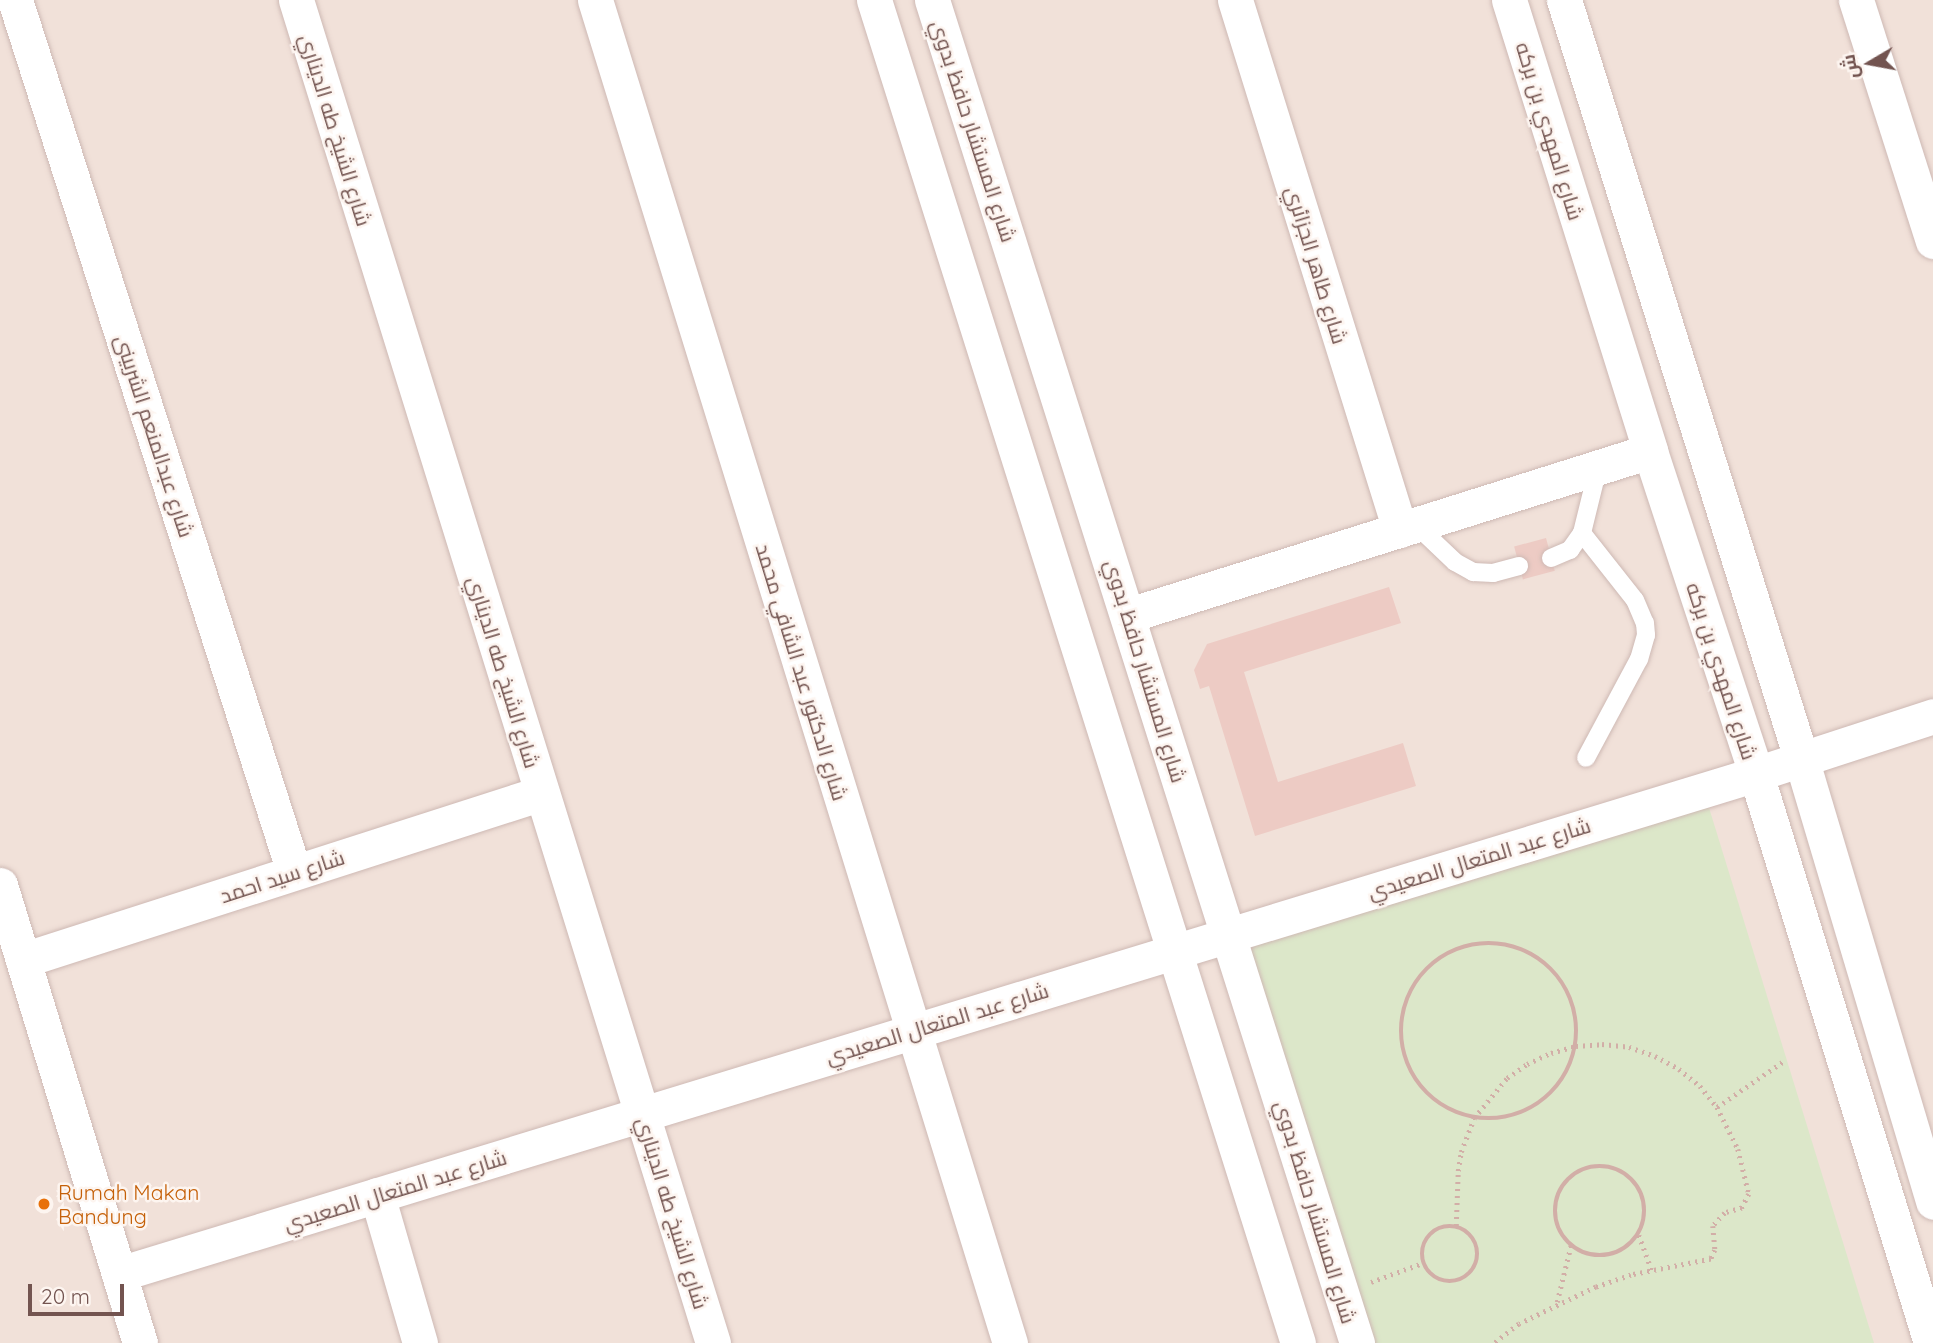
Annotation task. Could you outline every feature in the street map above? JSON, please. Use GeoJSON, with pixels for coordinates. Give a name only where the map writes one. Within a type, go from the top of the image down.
{"type":"FeatureCollection","features":[{"type":"Feature","properties":{"kind":"street","name":"شارع عبدالمنعم الشربينى"},"geometry":{"type":"LineString","coordinates":[[15,0],[294,872]]}},
{"type":"Feature","properties":{"kind":"street","name":"شارع الشيخ طه الديناري"},"geometry":{"type":"LineString","coordinates":[[296,0],[713,1343]]}},
{"type":"Feature","properties":{"kind":"street","name":"شارع الدكتور عبد الشافي محمد"},"geometry":{"type":"LineString","coordinates":[[595,0],[1010,1343]]}},
{"type":"Feature","properties":{"kind":"street"},"geometry":{"type":"LineString","coordinates":[[874,0],[1298,1343]]}},
{"type":"Feature","properties":{"kind":"street","name":"شارع المستشار حافظ بدوي"},"geometry":{"type":"LineString","coordinates":[[932,0],[1129,615],[1357,1343]]}},
{"type":"Feature","properties":{"kind":"street","name":"شارع طاهر الجزائري"},"geometry":{"type":"LineString","coordinates":[[1234,0],[1408,527]]}},
{"type":"Feature","properties":{"kind":"street","name":"شارع المهدي بن بركه"},"geometry":{"type":"LineString","coordinates":[[1509,0],[1650,451],[1756,774],[1931,1343]]}},
{"type":"Feature","properties":{"kind":"street"},"geometry":{"type":"LineString","coordinates":[[1564,0],[1801,758],[1933,1202]]}},
{"type":"Feature","properties":{"kind":"street"},"geometry":{"type":"LineString","coordinates":[[1856,0],[1933,241]]}},
{"type":"Feature","properties":{"kind":"street"},"geometry":{"type":"LineString","coordinates":[[1129,615],[1650,451]]}},
{"type":"Feature","properties":{"kind":"street","name":"شارع عبد المتعال الصعيدي"},"geometry":{"type":"LineString","coordinates":[[119,1274],[1756,774],[1933,716]]}},
{"type":"Feature","properties":{"kind":"street","name":"شارع سيد احمد"},"geometry":{"type":"LineString","coordinates":[[23,960],[542,793]]}},
{"type":"Feature","properties":{"kind":"street"},"geometry":{"type":"LineString","coordinates":[[0,885],[140,1343]]}},
{"type":"Feature","properties":{"kind":"street"},"geometry":{"type":"LineString","coordinates":[[377,1195],[421,1343]]}},
{"type":"Feature","properties":{"kind":"lane"},"geometry":{"type":"LineString","coordinates":[[1551,558],[1570,550],[1582,533],[1598,468]]}},
{"type":"Feature","properties":{"kind":"lane"},"geometry":{"type":"LineString","coordinates":[[1408,527],[1473,572],[1493,573],[1519,566]]}},
{"type":"Feature","properties":{"kind":"lane"},"geometry":{"type":"LineString","coordinates":[[1582,533],[1635,600],[1645,623],[1646,635],[1639,659],[1586,758]]}},
{"type":"Feature","properties":{"kind":"path"},"geometry":{"type":"LineString","coordinates":[[1504,944],[1540,959],[1566,989],[1577,1027],[1576,1046],[1560,1083],[1532,1108],[1494,1119],[1474,1118],[1438,1103],[1418,1082],[1405,1055],[1401,1036],[1408,997],[1431,965],[1465,946],[1504,944]]}},
{"type":"Feature","properties":{"kind":"path"},"geometry":{"type":"LineString","coordinates":[[1455,1226],[1458,1171],[1474,1118],[1489,1097],[1527,1063],[1576,1046],[1602,1044],[1629,1047],[1655,1056],[1679,1069],[1717,1107],[1738,1149],[1748,1199],[1742,1208],[1725,1213],[1713,1226],[1715,1250],[1711,1259],[1652,1271],[1597,1287],[1557,1303],[1519,1324],[1495,1343]]}},
{"type":"Feature","properties":{"kind":"path"},"geometry":{"type":"LineString","coordinates":[[1717,1107],[1784,1060]]}},
{"type":"Feature","properties":{"kind":"path"},"geometry":{"type":"LineString","coordinates":[[1613,1167],[1635,1182],[1645,1208],[1639,1234],[1630,1244],[1608,1255],[1582,1252],[1571,1245],[1556,1223],[1558,1196],[1574,1174],[1586,1168],[1613,1167]]}},
{"type":"Feature","properties":{"kind":"path"},"geometry":{"type":"LineString","coordinates":[[1446,1226],[1467,1231],[1479,1251],[1478,1263],[1462,1281],[1439,1281],[1429,1274],[1423,1263],[1421,1254],[1428,1235],[1446,1226]]}},
{"type":"Feature","properties":{"kind":"path"},"geometry":{"type":"LineString","coordinates":[[1639,1234],[1652,1271]]}},
{"type":"Feature","properties":{"kind":"path"},"geometry":{"type":"LineString","coordinates":[[1557,1303],[1571,1245]]}},
{"type":"Feature","properties":{"kind":"path"},"geometry":{"type":"LineString","coordinates":[[1341,1293],[1423,1263]]}},
{"type":"Feature","properties":{"kind":"shaded area"},"geometry":{"type":"Polygon","coordinates":[[[0,0],[1933,0],[1933,1343],[0,1343],[0,0]]]}},
{"type":"Feature","properties":{"kind":"green space"},"geometry":{"type":"Polygon","coordinates":[[[1706,798],[1874,1343],[1372,1343],[1249,945],[1706,798]]]}},
{"type":"Feature","properties":{"kind":"building"},"geometry":{"type":"Polygon","coordinates":[[[1546,538],[1555,571],[1523,579],[1514,547],[1546,538]]]}},
{"type":"Feature","properties":{"kind":"building"},"geometry":{"type":"Polygon","coordinates":[[[1389,587],[1401,623],[1244,672],[1278,782],[1403,743],[1416,786],[1255,836],[1209,686],[1200,689],[1194,670],[1207,644],[1389,587]]]}},
{"type":"Feature","properties":{"kind":"place","name":"Rumah Makan Bandung"},"geometry":{"type":"Point","coordinates":[44,1204]}}]}
